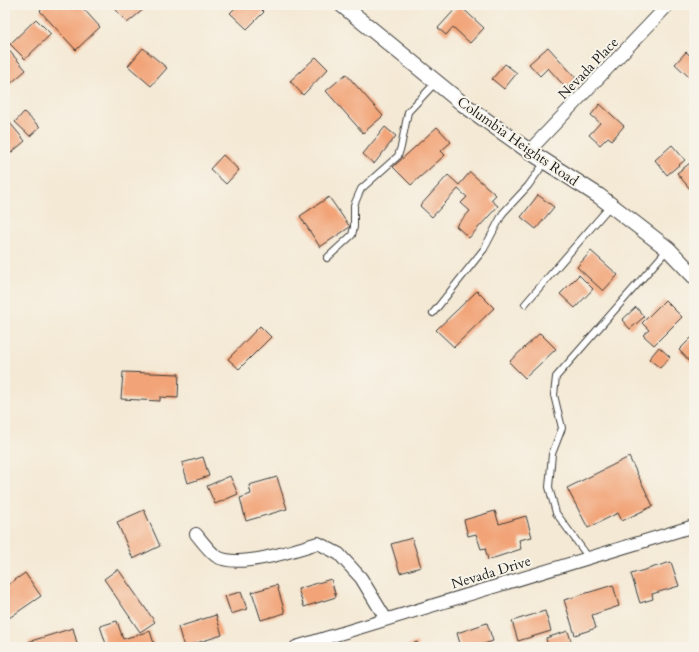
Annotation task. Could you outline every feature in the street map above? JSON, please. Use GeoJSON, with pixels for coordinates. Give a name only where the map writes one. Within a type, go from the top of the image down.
{"type":"FeatureCollection","features":[{"type":"Feature","properties":{"kind":"street","name":"Columbia Heights Road"},"geometry":{"type":"LineString","coordinates":[[342,5],[436,82],[529,152],[610,205],[668,249],[694,276]]}},
{"type":"Feature","properties":{"kind":"street","name":"Nevada Place"},"geometry":{"type":"LineString","coordinates":[[529,152],[668,5]]}},
{"type":"Feature","properties":{"kind":"street","name":"Nevada Drive"},"geometry":{"type":"LineString","coordinates":[[303,646],[386,619],[694,526]]}},
{"type":"Feature","properties":{"kind":"street"},"geometry":{"type":"LineString","coordinates":[[196,534],[217,557],[242,562],[284,553],[318,543],[339,554],[361,578],[386,619]]}},
{"type":"Feature","properties":{"kind":"lane"},"geometry":{"type":"LineString","coordinates":[[327,258],[352,235],[354,227],[354,205],[361,189],[398,156],[408,112],[436,82]]}},
{"type":"Feature","properties":{"kind":"lane"},"geometry":{"type":"LineString","coordinates":[[434,313],[484,248],[503,213],[528,186],[545,162]]}},
{"type":"Feature","properties":{"kind":"lane"},"geometry":{"type":"LineString","coordinates":[[525,304],[610,205]]}},
{"type":"Feature","properties":{"kind":"lane"},"geometry":{"type":"LineString","coordinates":[[589,558],[556,513],[549,487],[552,454],[562,428],[554,395],[556,377],[668,249]]}},
{"type":"Feature","properties":{"kind":"building"},"geometry":{"type":"Polygon","coordinates":[[[46,5],[80,5],[100,27],[76,50],[40,11],[46,5]]]}},
{"type":"Feature","properties":{"kind":"building"},"geometry":{"type":"Polygon","coordinates":[[[112,5],[140,5],[144,9],[127,23],[112,5]]]}},
{"type":"Feature","properties":{"kind":"building"},"geometry":{"type":"Polygon","coordinates":[[[238,5],[257,5],[264,12],[247,29],[230,13],[238,5]]]}},
{"type":"Feature","properties":{"kind":"building"},"geometry":{"type":"Polygon","coordinates":[[[459,5],[484,28],[470,43],[453,27],[446,35],[438,28],[459,5]]]}},
{"type":"Feature","properties":{"kind":"building"},"geometry":{"type":"Polygon","coordinates":[[[36,19],[51,34],[25,59],[10,44],[36,19]]]}},
{"type":"Feature","properties":{"kind":"building"},"geometry":{"type":"Polygon","coordinates":[[[5,46],[26,70],[8,86],[5,83],[5,46]]]}},
{"type":"Feature","properties":{"kind":"building"},"geometry":{"type":"Polygon","coordinates":[[[548,47],[576,78],[566,88],[548,68],[540,76],[529,64],[548,47]]]}},
{"type":"Feature","properties":{"kind":"building"},"geometry":{"type":"Polygon","coordinates":[[[143,48],[167,68],[151,86],[128,66],[143,48]]]}},
{"type":"Feature","properties":{"kind":"building"},"geometry":{"type":"Polygon","coordinates":[[[686,52],[694,59],[694,72],[689,77],[675,64],[686,52]]]}},
{"type":"Feature","properties":{"kind":"building"},"geometry":{"type":"Polygon","coordinates":[[[316,57],[328,69],[303,95],[290,81],[316,57]]]}},
{"type":"Feature","properties":{"kind":"building"},"geometry":{"type":"Polygon","coordinates":[[[505,64],[517,73],[504,89],[492,79],[505,64]]]}},
{"type":"Feature","properties":{"kind":"building"},"geometry":{"type":"Polygon","coordinates":[[[346,74],[383,116],[363,133],[326,91],[346,74]]]}},
{"type":"Feature","properties":{"kind":"building"},"geometry":{"type":"Polygon","coordinates":[[[600,104],[624,126],[612,140],[608,137],[600,145],[589,135],[600,123],[591,115],[600,104]]]}},
{"type":"Feature","properties":{"kind":"building"},"geometry":{"type":"Polygon","coordinates":[[[24,112],[40,127],[30,136],[15,122],[24,112]]]}},
{"type":"Feature","properties":{"kind":"building"},"geometry":{"type":"Polygon","coordinates":[[[5,117],[25,141],[5,158],[5,117]]]}},
{"type":"Feature","properties":{"kind":"building"},"geometry":{"type":"Polygon","coordinates":[[[385,127],[396,136],[374,164],[363,154],[385,127]]]}},
{"type":"Feature","properties":{"kind":"building"},"geometry":{"type":"Polygon","coordinates":[[[437,127],[451,142],[441,151],[445,155],[411,185],[393,167],[437,127]]]}},
{"type":"Feature","properties":{"kind":"building"},"geometry":{"type":"Polygon","coordinates":[[[672,145],[685,160],[667,175],[655,160],[672,145]]]}},
{"type":"Feature","properties":{"kind":"building"},"geometry":{"type":"Polygon","coordinates":[[[223,155],[239,170],[226,184],[210,169],[223,155]]]}},
{"type":"Feature","properties":{"kind":"building"},"geometry":{"type":"Polygon","coordinates":[[[694,160],[694,185],[690,189],[677,173],[694,160]]]}},
{"type":"Feature","properties":{"kind":"building"},"geometry":{"type":"Polygon","coordinates":[[[470,172],[496,195],[491,200],[498,206],[469,238],[456,226],[470,211],[461,203],[467,197],[458,189],[432,217],[420,206],[448,175],[459,185],[470,172]]]}},
{"type":"Feature","properties":{"kind":"building"},"geometry":{"type":"Polygon","coordinates":[[[538,195],[554,207],[536,229],[521,217],[538,195]]]}},
{"type":"Feature","properties":{"kind":"building"},"geometry":{"type":"Polygon","coordinates":[[[329,197],[350,227],[320,247],[300,216],[329,197]]]}},
{"type":"Feature","properties":{"kind":"building"},"geometry":{"type":"Polygon","coordinates":[[[591,251],[618,275],[603,291],[577,267],[591,251]]]}},
{"type":"Feature","properties":{"kind":"building"},"geometry":{"type":"Polygon","coordinates":[[[579,275],[593,289],[575,308],[560,294],[579,275]]]}},
{"type":"Feature","properties":{"kind":"building"},"geometry":{"type":"Polygon","coordinates":[[[477,291],[494,308],[454,347],[436,330],[477,291]]]}},
{"type":"Feature","properties":{"kind":"building"},"geometry":{"type":"Polygon","coordinates":[[[665,300],[682,317],[654,345],[643,335],[649,330],[642,323],[665,300]]]}},
{"type":"Feature","properties":{"kind":"building"},"geometry":{"type":"Polygon","coordinates":[[[636,307],[644,317],[630,329],[622,320],[636,307]]]}},
{"type":"Feature","properties":{"kind":"building"},"geometry":{"type":"Polygon","coordinates":[[[260,326],[271,337],[239,369],[228,359],[260,326]]]}},
{"type":"Feature","properties":{"kind":"building"},"geometry":{"type":"Polygon","coordinates":[[[540,333],[556,349],[525,378],[509,362],[540,333]]]}},
{"type":"Feature","properties":{"kind":"building"},"geometry":{"type":"Polygon","coordinates":[[[694,335],[694,366],[679,350],[694,335]]]}},
{"type":"Feature","properties":{"kind":"building"},"geometry":{"type":"Polygon","coordinates":[[[659,347],[670,357],[660,368],[649,359],[659,347]]]}},
{"type":"Feature","properties":{"kind":"building"},"geometry":{"type":"Polygon","coordinates":[[[123,372],[179,374],[178,398],[160,397],[160,401],[121,399],[123,372]]]}},
{"type":"Feature","properties":{"kind":"building"},"geometry":{"type":"Polygon","coordinates":[[[203,457],[209,476],[188,483],[182,463],[203,457]]]}},
{"type":"Feature","properties":{"kind":"building"},"geometry":{"type":"Polygon","coordinates":[[[629,457],[653,506],[622,521],[618,513],[588,528],[567,488],[629,457]]]}},
{"type":"Feature","properties":{"kind":"building"},"geometry":{"type":"Polygon","coordinates":[[[230,476],[238,494],[215,504],[207,486],[230,476]]]}},
{"type":"Feature","properties":{"kind":"building"},"geometry":{"type":"Polygon","coordinates":[[[277,477],[287,509],[246,521],[240,498],[251,494],[249,485],[277,477]]]}},
{"type":"Feature","properties":{"kind":"building"},"geometry":{"type":"Polygon","coordinates":[[[144,510],[160,546],[133,559],[117,522],[144,510]]]}},
{"type":"Feature","properties":{"kind":"building"},"geometry":{"type":"Polygon","coordinates":[[[495,511],[499,524],[526,516],[532,537],[519,540],[521,549],[488,560],[485,548],[481,549],[476,534],[468,536],[464,520],[495,511]]]}},
{"type":"Feature","properties":{"kind":"building"},"geometry":{"type":"Polygon","coordinates":[[[412,538],[421,567],[400,573],[391,544],[412,538]]]}},
{"type":"Feature","properties":{"kind":"building"},"geometry":{"type":"Polygon","coordinates":[[[671,562],[679,586],[652,594],[653,599],[640,603],[631,574],[671,562]]]}},
{"type":"Feature","properties":{"kind":"building"},"geometry":{"type":"Polygon","coordinates":[[[118,569],[155,622],[140,632],[104,579],[118,569]]]}},
{"type":"Feature","properties":{"kind":"building"},"geometry":{"type":"Polygon","coordinates":[[[25,573],[41,596],[9,618],[5,612],[5,587],[25,573]]]}},
{"type":"Feature","properties":{"kind":"building"},"geometry":{"type":"Polygon","coordinates":[[[331,579],[336,597],[304,607],[298,589],[331,579]]]}},
{"type":"Feature","properties":{"kind":"building"},"geometry":{"type":"Polygon","coordinates":[[[277,585],[285,613],[261,620],[252,592],[277,585]]]}},
{"type":"Feature","properties":{"kind":"building"},"geometry":{"type":"Polygon","coordinates":[[[613,585],[619,606],[592,615],[596,628],[575,635],[564,600],[613,585]]]}},
{"type":"Feature","properties":{"kind":"building"},"geometry":{"type":"Polygon","coordinates":[[[241,592],[247,609],[231,614],[225,596],[241,592]]]}},
{"type":"Feature","properties":{"kind":"building"},"geometry":{"type":"Polygon","coordinates":[[[545,611],[551,631],[518,641],[512,621],[545,611]]]}},
{"type":"Feature","properties":{"kind":"building"},"geometry":{"type":"Polygon","coordinates":[[[216,615],[222,635],[184,647],[178,627],[216,615]]]}},
{"type":"Feature","properties":{"kind":"building"},"geometry":{"type":"Polygon","coordinates":[[[117,621],[123,639],[150,631],[155,647],[107,647],[100,626],[117,621]]]}},
{"type":"Feature","properties":{"kind":"building"},"geometry":{"type":"Polygon","coordinates":[[[487,623],[493,641],[475,647],[461,647],[457,633],[487,623]]]}},
{"type":"Feature","properties":{"kind":"building"},"geometry":{"type":"Polygon","coordinates":[[[73,628],[78,647],[30,647],[28,642],[73,628]]]}},
{"type":"Feature","properties":{"kind":"building"},"geometry":{"type":"Polygon","coordinates":[[[568,631],[573,647],[548,647],[546,638],[568,631]]]}},
{"type":"Feature","properties":{"kind":"building"},"geometry":{"type":"Polygon","coordinates":[[[417,642],[419,647],[404,647],[417,642]]]}}]}
